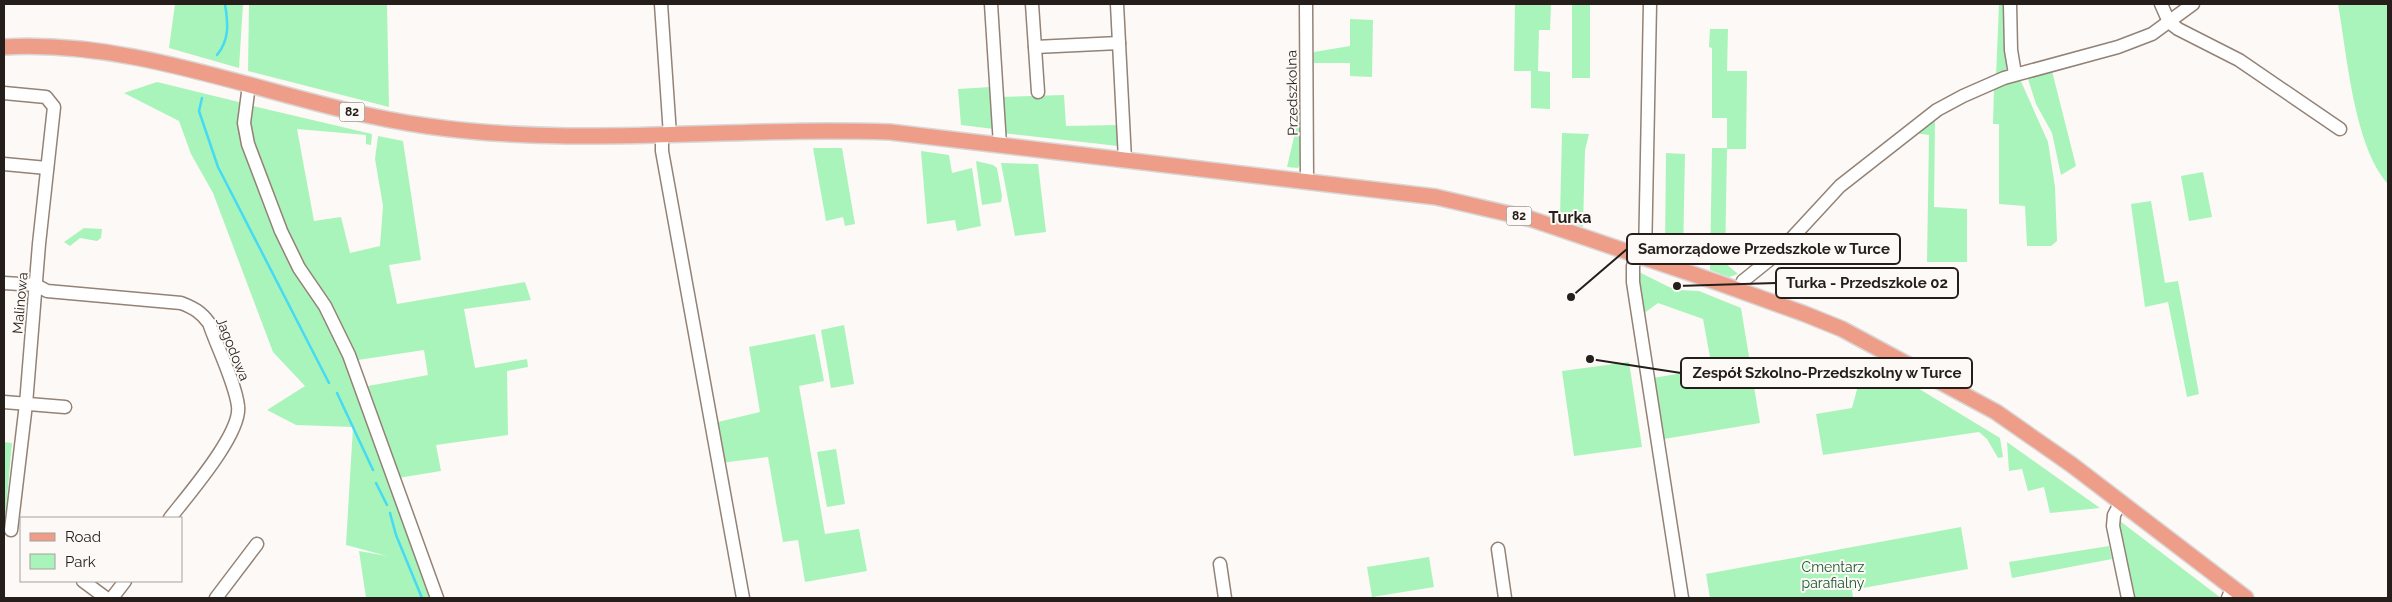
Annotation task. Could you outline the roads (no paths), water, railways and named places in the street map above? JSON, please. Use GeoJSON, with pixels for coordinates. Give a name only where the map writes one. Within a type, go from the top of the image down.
{"type":"FeatureCollection","features":[{"type":"Feature","properties":{"kind":"main road","name":"82"},"geometry":{"type":"LineString","coordinates":[[7,47],[78,48],[113,52],[346,110],[444,128],[531,136],[890,132],[1436,196],[1479,205],[1531,219],[1640,256],[1739,290],[1842,329],[1957,390],[2032,435],[2121,502],[2230,593],[2246,598]]}},
{"type":"Feature","properties":{"kind":"street"},"geometry":{"type":"LineString","coordinates":[[661,4],[666,135],[662,151],[743,598]]}},
{"type":"Feature","properties":{"kind":"street"},"geometry":{"type":"LineString","coordinates":[[991,4],[1000,145]]}},
{"type":"Feature","properties":{"kind":"street"},"geometry":{"type":"LineString","coordinates":[[1032,4],[1038,92]]}},
{"type":"Feature","properties":{"kind":"street"},"geometry":{"type":"LineString","coordinates":[[1117,4],[1125,160]]}},
{"type":"Feature","properties":{"kind":"street","name":"Przedszkolna"},"geometry":{"type":"LineString","coordinates":[[1306,4],[1307,181]]}},
{"type":"Feature","properties":{"kind":"street"},"geometry":{"type":"LineString","coordinates":[[1650,4],[1640,256],[1633,266],[1632,282],[1682,598]]}},
{"type":"Feature","properties":{"kind":"street"},"geometry":{"type":"LineString","coordinates":[[2010,4],[2011,50],[2015,74]]}},
{"type":"Feature","properties":{"kind":"street"},"geometry":{"type":"LineString","coordinates":[[2161,4],[2169,22],[2178,29],[2192,34],[2239,60],[2340,129]]}},
{"type":"Feature","properties":{"kind":"street"},"geometry":{"type":"LineString","coordinates":[[1739,290],[1743,282],[1779,252],[1830,195],[1864,166],[1937,110],[1970,92],[2015,74],[2121,46],[2158,30],[2193,4]]}},
{"type":"Feature","properties":{"kind":"street"},"geometry":{"type":"LineString","coordinates":[[1035,47],[1119,42]]}},
{"type":"Feature","properties":{"kind":"street"},"geometry":{"type":"LineString","coordinates":[[249,85],[244,123],[248,144],[281,231],[299,268],[325,306],[349,356],[437,598]]}},
{"type":"Feature","properties":{"kind":"street","name":"Malinowa"},"geometry":{"type":"LineString","coordinates":[[4,93],[46,96],[54,107],[12,531]]}},
{"type":"Feature","properties":{"kind":"street"},"geometry":{"type":"LineString","coordinates":[[4,164],[47,168]]}},
{"type":"Feature","properties":{"kind":"street","name":"Jagodowa"},"geometry":{"type":"LineString","coordinates":[[4,283],[36,286],[47,291],[181,303],[197,309],[208,323],[236,395],[238,416],[232,435],[171,517]]}},
{"type":"Feature","properties":{"kind":"street"},"geometry":{"type":"LineString","coordinates":[[4,402],[65,407]]}},
{"type":"Feature","properties":{"kind":"street"},"geometry":{"type":"LineString","coordinates":[[2121,502],[2114,515],[2113,526],[2128,598]]}},
{"type":"Feature","properties":{"kind":"street"},"geometry":{"type":"LineString","coordinates":[[216,598],[257,544]]}},
{"type":"Feature","properties":{"kind":"street"},"geometry":{"type":"LineString","coordinates":[[1498,549],[1505,598]]}},
{"type":"Feature","properties":{"kind":"street"},"geometry":{"type":"LineString","coordinates":[[1220,564],[1226,598]]}},
{"type":"Feature","properties":{"kind":"street"},"geometry":{"type":"LineString","coordinates":[[83,582],[106,598]]}},
{"type":"Feature","properties":{"kind":"street"},"geometry":{"type":"LineString","coordinates":[[112,598],[123,582]]}},
{"type":"Feature","properties":{"kind":"waterway"},"geometry":{"type":"LineString","coordinates":[[217,55],[224,43],[227,31],[225,4]]}},
{"type":"Feature","properties":{"kind":"waterway"},"geometry":{"type":"LineString","coordinates":[[202,98],[199,111],[218,167],[329,383]]}},
{"type":"Feature","properties":{"kind":"waterway"},"geometry":{"type":"LineString","coordinates":[[337,393],[373,470]]}},
{"type":"Feature","properties":{"kind":"waterway"},"geometry":{"type":"LineString","coordinates":[[376,483],[387,505]]}},
{"type":"Feature","properties":{"kind":"waterway"},"geometry":{"type":"LineString","coordinates":[[390,513],[396,535],[422,598]]}},
{"type":"Feature","properties":{"kind":"place","name":"Turka - Przedszkole 02"},"geometry":{"type":"Point","coordinates":[1677,286]}},
{"type":"Feature","properties":{"kind":"place","name":"Samorządowe Przedszkole w Turce"},"geometry":{"type":"Point","coordinates":[1571,297]}},
{"type":"Feature","properties":{"kind":"place","name":"Zespół Szkolno-Przedszkolny w Turce"},"geometry":{"type":"Point","coordinates":[1590,359]}},
{"type":"Feature","properties":{"kind":"district","name":"Turka"},"geometry":{"type":"Point","coordinates":[1570,217]}},
{"type":"Feature","properties":{"kind":"park label","name":"Cmentarz parafialny"},"geometry":{"type":"Point","coordinates":[1833,576]}}]}
